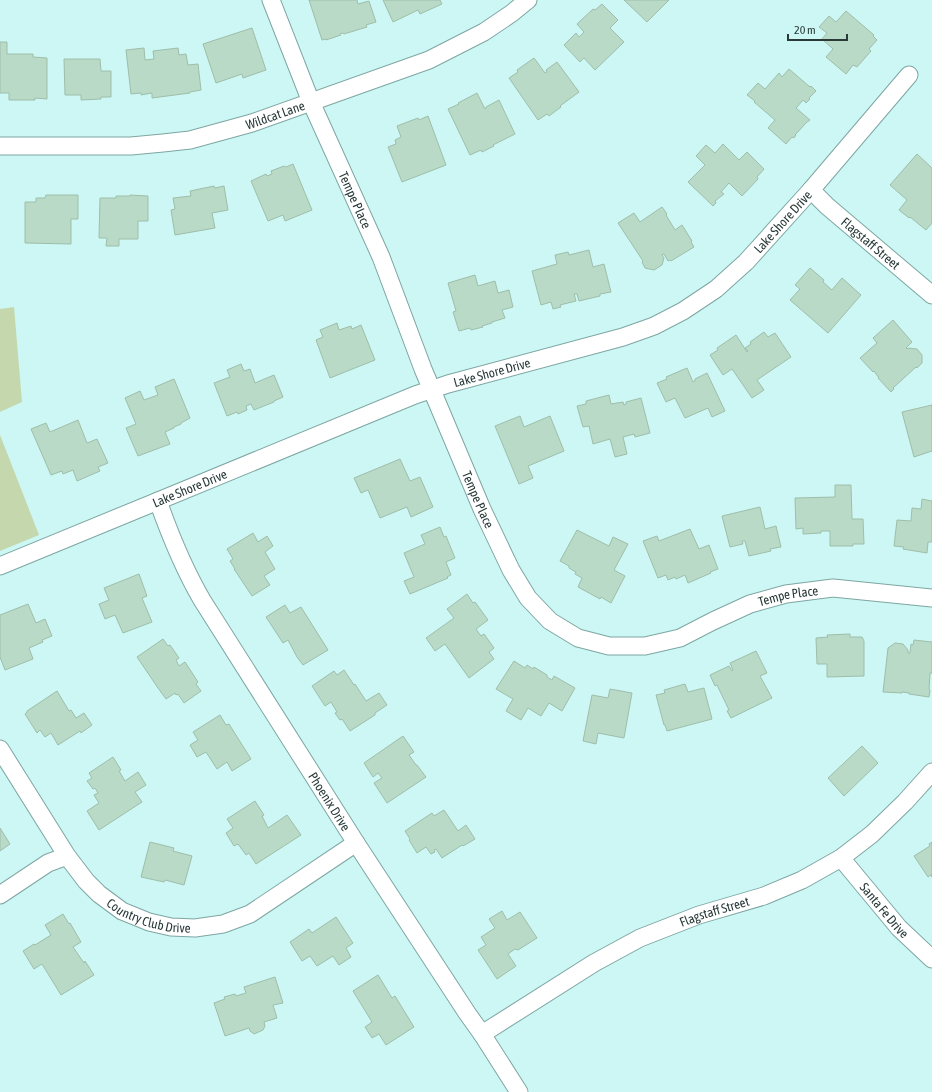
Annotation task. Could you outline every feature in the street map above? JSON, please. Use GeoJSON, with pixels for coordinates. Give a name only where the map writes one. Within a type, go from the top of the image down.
{"type":"FeatureCollection","features":[{"type":"Feature","properties":{"kind":"street","name":"Tempe Place"},"geometry":{"type":"LineString","coordinates":[[271,0],[310,102],[381,257],[423,370],[482,509],[510,570],[528,598],[550,621],[578,638],[609,646],[645,646],[680,638],[750,604],[786,594],[833,588],[932,598]]}},
{"type":"Feature","properties":{"kind":"street","name":"Wildcat Lane"},"geometry":{"type":"LineString","coordinates":[[0,146],[131,146],[190,140],[252,123],[429,60],[484,32],[528,0]]}},
{"type":"Feature","properties":{"kind":"street","name":"Lake Shore Drive"},"geometry":{"type":"LineString","coordinates":[[0,566],[158,502],[369,413],[431,389],[623,337],[654,326],[683,311],[716,289],[746,262],[811,190],[909,75]]}},
{"type":"Feature","properties":{"kind":"street","name":"Flagstaff Street"},"geometry":{"type":"LineString","coordinates":[[811,190],[826,206],[932,295]]}},
{"type":"Feature","properties":{"kind":"street","name":"Phoenix Drive"},"geometry":{"type":"LineString","coordinates":[[158,502],[192,583],[356,843],[519,1092]]}},
{"type":"Feature","properties":{"kind":"street","name":"Country Club Drive"},"geometry":{"type":"LineString","coordinates":[[0,749],[67,856],[86,881],[99,894],[122,911],[148,922],[172,927],[195,928],[223,924],[250,914],[356,843]]}},
{"type":"Feature","properties":{"kind":"street","name":"Flagstaff Street"},"geometry":{"type":"LineString","coordinates":[[482,1034],[594,963],[640,938],[699,915],[764,896],[802,880],[841,858],[872,834],[905,802],[932,772]]}},
{"type":"Feature","properties":{"kind":"street"},"geometry":{"type":"LineString","coordinates":[[0,895],[48,863],[67,856]]}},
{"type":"Feature","properties":{"kind":"street","name":"Santa Fe Drive"},"geometry":{"type":"LineString","coordinates":[[841,858],[899,928],[932,959]]}},
{"type":"Feature","properties":{"kind":"green space"},"geometry":{"type":"Polygon","coordinates":[[[14,307],[22,402],[0,412],[0,309],[14,307]]]}},
{"type":"Feature","properties":{"kind":"green space"},"geometry":{"type":"Polygon","coordinates":[[[0,435],[39,535],[0,551],[0,435]]]}},
{"type":"Feature","properties":{"kind":"building"},"geometry":{"type":"Polygon","coordinates":[[[309,0],[357,0],[358,4],[369,1],[376,22],[366,25],[367,27],[322,40],[309,0]]]}},
{"type":"Feature","properties":{"kind":"building"},"geometry":{"type":"Polygon","coordinates":[[[383,0],[440,0],[442,4],[420,14],[418,10],[393,22],[383,0]]]}},
{"type":"Feature","properties":{"kind":"building"},"geometry":{"type":"Polygon","coordinates":[[[624,0],[669,0],[647,22],[624,0]]]}},
{"type":"Feature","properties":{"kind":"building"},"geometry":{"type":"Polygon","coordinates":[[[602,4],[618,20],[610,28],[624,42],[595,70],[584,58],[580,62],[564,45],[576,33],[579,37],[584,32],[577,24],[593,9],[595,10],[602,4]]]}},
{"type":"Feature","properties":{"kind":"building"},"geometry":{"type":"Polygon","coordinates":[[[846,11],[874,35],[873,36],[877,40],[869,49],[871,51],[857,67],[853,65],[846,74],[826,57],[833,49],[822,39],[827,33],[819,27],[829,16],[836,22],[846,11]]]}},
{"type":"Feature","properties":{"kind":"building"},"geometry":{"type":"Polygon","coordinates":[[[252,28],[266,70],[243,78],[242,74],[216,83],[203,44],[252,28]]]}},
{"type":"Feature","properties":{"kind":"building"},"geometry":{"type":"Polygon","coordinates":[[[0,42],[7,42],[7,54],[33,54],[33,57],[47,58],[47,99],[35,98],[35,100],[9,100],[9,93],[0,93],[0,42]]]}},
{"type":"Feature","properties":{"kind":"building"},"geometry":{"type":"Polygon","coordinates":[[[144,48],[145,60],[154,59],[153,51],[178,48],[179,55],[186,54],[188,65],[198,64],[201,90],[152,98],[152,93],[141,95],[141,93],[131,94],[126,50],[144,48]]]}},
{"type":"Feature","properties":{"kind":"building"},"geometry":{"type":"Polygon","coordinates":[[[534,58],[545,73],[547,72],[546,70],[557,62],[579,92],[549,116],[547,114],[538,120],[509,78],[518,72],[517,70],[534,58]]]}},
{"type":"Feature","properties":{"kind":"building"},"geometry":{"type":"Polygon","coordinates":[[[64,59],[100,59],[101,71],[111,71],[111,97],[81,100],[81,95],[65,95],[64,59]]]}},
{"type":"Feature","properties":{"kind":"building"},"geometry":{"type":"Polygon","coordinates":[[[789,69],[816,91],[806,103],[803,100],[796,108],[810,120],[795,135],[794,138],[792,137],[786,144],[768,128],[775,120],[747,95],[758,83],[765,89],[779,73],[782,77],[789,69]]]}},
{"type":"Feature","properties":{"kind":"building"},"geometry":{"type":"Polygon","coordinates":[[[477,93],[485,109],[499,100],[515,134],[482,152],[481,150],[470,155],[448,109],[477,93]]]}},
{"type":"Feature","properties":{"kind":"building"},"geometry":{"type":"Polygon","coordinates":[[[428,116],[446,165],[402,182],[388,147],[396,144],[395,140],[401,137],[397,126],[428,116]]]}},
{"type":"Feature","properties":{"kind":"building"},"geometry":{"type":"Polygon","coordinates":[[[723,144],[739,160],[747,152],[764,169],[757,177],[758,179],[742,196],[729,183],[721,192],[724,194],[715,201],[716,203],[713,206],[688,182],[705,165],[696,156],[706,145],[715,153],[723,144]]]}},
{"type":"Feature","properties":{"kind":"building"},"geometry":{"type":"Polygon","coordinates":[[[917,154],[932,168],[932,223],[926,230],[899,210],[907,200],[890,185],[917,154]]]}},
{"type":"Feature","properties":{"kind":"building"},"geometry":{"type":"Polygon","coordinates":[[[293,164],[312,210],[285,221],[283,215],[268,221],[251,181],[266,174],[267,176],[272,174],[271,171],[293,164]]]}},
{"type":"Feature","properties":{"kind":"building"},"geometry":{"type":"Polygon","coordinates":[[[214,186],[215,188],[224,186],[228,210],[212,213],[215,228],[175,235],[171,210],[175,209],[173,198],[191,196],[190,191],[214,186]]]}},
{"type":"Feature","properties":{"kind":"building"},"geometry":{"type":"Polygon","coordinates":[[[46,195],[78,195],[78,219],[71,219],[71,244],[25,243],[25,202],[36,202],[36,198],[45,198],[46,195]]]}},
{"type":"Feature","properties":{"kind":"building"},"geometry":{"type":"Polygon","coordinates":[[[116,196],[148,196],[148,221],[138,221],[138,239],[119,239],[119,246],[106,246],[107,238],[99,238],[100,198],[116,198],[116,196]]]}},
{"type":"Feature","properties":{"kind":"building"},"geometry":{"type":"Polygon","coordinates":[[[662,207],[675,230],[682,225],[694,247],[671,261],[668,261],[664,254],[662,255],[664,258],[662,265],[654,270],[645,268],[642,262],[643,261],[618,223],[634,213],[640,222],[662,207]]]}},
{"type":"Feature","properties":{"kind":"building"},"geometry":{"type":"Polygon","coordinates":[[[589,250],[593,267],[604,264],[611,292],[579,301],[577,294],[574,294],[576,301],[560,305],[561,307],[553,309],[551,302],[541,305],[532,271],[557,264],[555,255],[568,252],[569,255],[589,250]]]}},
{"type":"Feature","properties":{"kind":"building"},"geometry":{"type":"Polygon","coordinates":[[[810,268],[824,280],[823,282],[832,290],[842,278],[861,295],[828,333],[790,300],[800,289],[795,285],[810,268]]]}},
{"type":"Feature","properties":{"kind":"building"},"geometry":{"type":"Polygon","coordinates":[[[475,275],[478,286],[495,281],[498,293],[509,290],[513,307],[502,310],[505,318],[482,326],[483,327],[459,331],[453,312],[456,311],[448,283],[475,275]]]}},
{"type":"Feature","properties":{"kind":"building"},"geometry":{"type":"Polygon","coordinates":[[[893,320],[912,342],[906,348],[917,349],[922,355],[922,363],[893,388],[894,389],[891,392],[878,378],[874,371],[873,372],[860,358],[877,343],[873,338],[893,320]]]}},
{"type":"Feature","properties":{"kind":"building"},"geometry":{"type":"Polygon","coordinates":[[[337,323],[339,330],[351,326],[352,329],[361,325],[375,360],[330,378],[316,340],[323,337],[320,330],[337,323]]]}},
{"type":"Feature","properties":{"kind":"building"},"geometry":{"type":"Polygon","coordinates":[[[764,332],[768,337],[775,333],[791,357],[757,380],[764,390],[752,398],[732,369],[723,375],[710,355],[718,350],[717,348],[736,335],[747,352],[748,351],[745,348],[751,344],[750,342],[764,332]]]}},
{"type":"Feature","properties":{"kind":"building"},"geometry":{"type":"Polygon","coordinates":[[[241,364],[244,371],[250,369],[255,383],[274,375],[283,397],[254,410],[251,404],[246,406],[247,410],[238,414],[237,412],[227,416],[214,383],[230,377],[227,370],[241,364]]]}},
{"type":"Feature","properties":{"kind":"building"},"geometry":{"type":"Polygon","coordinates":[[[687,368],[693,382],[695,379],[707,373],[725,411],[712,417],[708,408],[685,418],[675,398],[666,402],[657,383],[667,379],[666,377],[687,368]]]}},
{"type":"Feature","properties":{"kind":"building"},"geometry":{"type":"Polygon","coordinates":[[[174,379],[190,418],[165,432],[170,444],[138,456],[126,428],[136,424],[125,398],[140,391],[144,400],[158,395],[155,387],[174,379]]]}},
{"type":"Feature","properties":{"kind":"building"},"geometry":{"type":"Polygon","coordinates":[[[609,395],[611,404],[623,402],[624,405],[626,402],[641,398],[650,433],[635,437],[634,434],[623,437],[627,454],[615,457],[610,439],[593,444],[589,426],[583,427],[577,406],[586,404],[586,401],[609,395]]]}},
{"type":"Feature","properties":{"kind":"building"},"geometry":{"type":"Polygon","coordinates":[[[932,405],[932,451],[914,457],[902,412],[932,405]]]}},
{"type":"Feature","properties":{"kind":"building"},"geometry":{"type":"Polygon","coordinates":[[[520,416],[524,427],[550,416],[564,451],[528,466],[533,478],[519,484],[495,426],[520,416]]]}},
{"type":"Feature","properties":{"kind":"building"},"geometry":{"type":"Polygon","coordinates":[[[78,420],[87,443],[97,439],[108,463],[98,467],[100,471],[77,481],[73,470],[63,474],[62,471],[51,475],[31,429],[46,423],[50,432],[78,420]]]}},
{"type":"Feature","properties":{"kind":"building"},"geometry":{"type":"Polygon","coordinates":[[[400,459],[410,481],[420,477],[433,507],[411,517],[407,507],[380,518],[368,490],[361,493],[354,478],[400,459]]]}},
{"type":"Feature","properties":{"kind":"building"},"geometry":{"type":"Polygon","coordinates":[[[835,485],[851,485],[852,519],[863,519],[864,544],[853,544],[853,546],[830,546],[830,531],[803,534],[803,528],[796,529],[795,498],[835,497],[835,485]]]}},
{"type":"Feature","properties":{"kind":"building"},"geometry":{"type":"Polygon","coordinates":[[[922,499],[932,501],[932,542],[928,542],[927,553],[894,546],[897,520],[911,521],[912,508],[921,509],[922,499]]]}},
{"type":"Feature","properties":{"kind":"building"},"geometry":{"type":"Polygon","coordinates":[[[760,507],[765,529],[776,526],[781,547],[749,556],[745,541],[742,541],[743,544],[730,547],[722,516],[760,507]]]}},
{"type":"Feature","properties":{"kind":"building"},"geometry":{"type":"Polygon","coordinates":[[[440,527],[444,537],[446,536],[455,558],[446,562],[451,575],[447,577],[448,578],[410,594],[404,581],[414,577],[404,553],[425,544],[421,535],[440,527]]]}},
{"type":"Feature","properties":{"kind":"building"},"geometry":{"type":"Polygon","coordinates":[[[690,529],[699,549],[709,545],[718,569],[688,583],[685,575],[676,579],[675,577],[668,580],[666,575],[658,578],[643,541],[657,536],[659,541],[690,529]]]}},
{"type":"Feature","properties":{"kind":"building"},"geometry":{"type":"Polygon","coordinates":[[[577,530],[609,546],[613,537],[628,544],[614,570],[625,576],[611,603],[578,587],[582,578],[575,574],[576,572],[569,568],[569,566],[560,561],[577,530]]]}},
{"type":"Feature","properties":{"kind":"building"},"geometry":{"type":"Polygon","coordinates":[[[253,533],[258,542],[267,536],[273,546],[265,552],[275,569],[264,576],[270,585],[252,596],[234,569],[230,561],[233,559],[227,549],[253,533]]]}},
{"type":"Feature","properties":{"kind":"building"},"geometry":{"type":"Polygon","coordinates":[[[139,574],[147,596],[142,598],[152,622],[123,633],[115,615],[105,619],[99,604],[109,600],[104,588],[139,574]]]}},
{"type":"Feature","properties":{"kind":"building"},"geometry":{"type":"Polygon","coordinates":[[[467,594],[488,620],[476,629],[481,636],[484,634],[494,648],[489,652],[494,659],[469,678],[445,644],[435,651],[426,638],[454,618],[447,609],[467,594]]]}},
{"type":"Feature","properties":{"kind":"building"},"geometry":{"type":"Polygon","coordinates":[[[28,604],[36,623],[45,619],[52,636],[29,648],[33,659],[5,670],[0,657],[0,615],[28,604]]]}},
{"type":"Feature","properties":{"kind":"building"},"geometry":{"type":"Polygon","coordinates":[[[285,605],[290,613],[301,607],[328,650],[303,665],[288,640],[283,643],[266,617],[285,605]]]}},
{"type":"Feature","properties":{"kind":"building"},"geometry":{"type":"Polygon","coordinates":[[[850,634],[850,637],[862,637],[864,641],[864,676],[827,677],[827,664],[817,664],[816,638],[828,637],[827,635],[850,634]]]}},
{"type":"Feature","properties":{"kind":"building"},"geometry":{"type":"Polygon","coordinates":[[[163,639],[168,646],[170,645],[179,658],[176,660],[179,666],[185,662],[198,682],[196,684],[201,691],[184,703],[178,694],[176,695],[175,693],[166,699],[137,657],[163,639]]]}},
{"type":"Feature","properties":{"kind":"building"},"geometry":{"type":"Polygon","coordinates":[[[914,640],[932,642],[932,673],[930,673],[929,697],[902,692],[883,692],[888,648],[895,643],[903,644],[908,650],[908,653],[910,653],[911,644],[913,645],[914,640]]]}},
{"type":"Feature","properties":{"kind":"building"},"geometry":{"type":"Polygon","coordinates":[[[756,651],[767,673],[760,676],[772,698],[731,718],[727,711],[729,710],[717,685],[715,686],[710,675],[729,666],[732,671],[733,670],[730,663],[756,651]]]}},
{"type":"Feature","properties":{"kind":"building"},"geometry":{"type":"Polygon","coordinates":[[[514,661],[525,668],[527,665],[533,669],[534,667],[552,680],[554,676],[575,688],[562,711],[549,703],[541,716],[528,708],[521,720],[506,711],[513,699],[496,689],[514,661]]]}},
{"type":"Feature","properties":{"kind":"building"},"geometry":{"type":"Polygon","coordinates":[[[344,670],[366,701],[379,693],[387,705],[375,713],[375,715],[350,731],[342,719],[340,720],[335,713],[337,712],[331,702],[325,706],[312,686],[334,671],[337,675],[344,670]]]}},
{"type":"Feature","properties":{"kind":"building"},"geometry":{"type":"Polygon","coordinates":[[[685,684],[688,692],[704,688],[712,719],[667,731],[656,695],[665,693],[664,690],[685,684]]]}},
{"type":"Feature","properties":{"kind":"building"},"geometry":{"type":"Polygon","coordinates":[[[610,689],[632,693],[624,738],[598,733],[596,744],[583,741],[592,695],[608,698],[610,689]]]}},
{"type":"Feature","properties":{"kind":"building"},"geometry":{"type":"Polygon","coordinates":[[[57,691],[69,711],[71,710],[76,718],[84,713],[92,725],[81,733],[80,731],[58,745],[51,733],[45,737],[40,730],[37,733],[25,714],[27,711],[57,691]]]}},
{"type":"Feature","properties":{"kind":"building"},"geometry":{"type":"Polygon","coordinates":[[[220,715],[226,725],[229,724],[251,759],[232,771],[227,762],[217,769],[206,752],[197,757],[190,745],[198,740],[193,732],[220,715]]]}},
{"type":"Feature","properties":{"kind":"building"},"geometry":{"type":"Polygon","coordinates":[[[403,736],[414,752],[409,755],[426,777],[387,803],[374,783],[382,778],[378,773],[373,777],[364,763],[403,736]]]}},
{"type":"Feature","properties":{"kind":"building"},"geometry":{"type":"Polygon","coordinates":[[[862,746],[878,763],[844,796],[828,778],[862,746]]]}},
{"type":"Feature","properties":{"kind":"building"},"geometry":{"type":"Polygon","coordinates":[[[113,757],[121,770],[119,771],[125,781],[138,772],[146,785],[135,792],[142,802],[99,830],[87,811],[99,803],[94,795],[98,793],[87,781],[92,778],[89,773],[113,757]]]}},
{"type":"Feature","properties":{"kind":"building"},"geometry":{"type":"Polygon","coordinates":[[[255,801],[264,815],[262,816],[268,828],[287,815],[301,835],[256,864],[249,853],[246,855],[238,844],[234,846],[226,833],[233,828],[227,819],[255,801]]]}},
{"type":"Feature","properties":{"kind":"building"},"geometry":{"type":"Polygon","coordinates":[[[444,810],[458,831],[466,825],[475,839],[463,846],[462,845],[442,858],[436,849],[434,850],[435,852],[431,854],[426,847],[417,853],[405,831],[432,813],[434,816],[444,810]]]}},
{"type":"Feature","properties":{"kind":"building"},"geometry":{"type":"Polygon","coordinates":[[[0,828],[10,844],[0,851],[0,828]]]}},
{"type":"Feature","properties":{"kind":"building"},"geometry":{"type":"Polygon","coordinates":[[[150,842],[174,848],[173,851],[192,856],[184,885],[165,880],[164,882],[141,877],[150,842]]]}},
{"type":"Feature","properties":{"kind":"building"},"geometry":{"type":"Polygon","coordinates":[[[932,842],[932,877],[931,875],[928,877],[914,856],[930,846],[929,844],[932,842]]]}},
{"type":"Feature","properties":{"kind":"building"},"geometry":{"type":"Polygon","coordinates":[[[502,911],[507,920],[520,912],[537,938],[518,950],[515,949],[508,954],[516,966],[497,979],[478,950],[486,945],[481,937],[495,928],[489,919],[502,911]]]}},
{"type":"Feature","properties":{"kind":"building"},"geometry":{"type":"Polygon","coordinates":[[[63,914],[81,942],[73,947],[94,975],[61,995],[42,964],[34,969],[23,951],[51,935],[45,925],[63,914]]]}},
{"type":"Feature","properties":{"kind":"building"},"geometry":{"type":"Polygon","coordinates":[[[336,917],[353,943],[346,948],[351,957],[339,965],[333,956],[317,966],[310,956],[302,961],[290,942],[309,929],[312,933],[336,917]]]}},
{"type":"Feature","properties":{"kind":"building"},"geometry":{"type":"Polygon","coordinates":[[[378,975],[392,998],[395,996],[414,1027],[386,1045],[379,1034],[372,1038],[365,1027],[372,1022],[353,991],[378,975]]]}},
{"type":"Feature","properties":{"kind":"building"},"geometry":{"type":"Polygon","coordinates":[[[275,977],[283,1003],[273,1005],[277,1018],[264,1022],[265,1026],[263,1030],[254,1034],[249,1028],[225,1036],[214,1003],[225,999],[224,997],[246,993],[244,987],[275,977]]]}}]}
